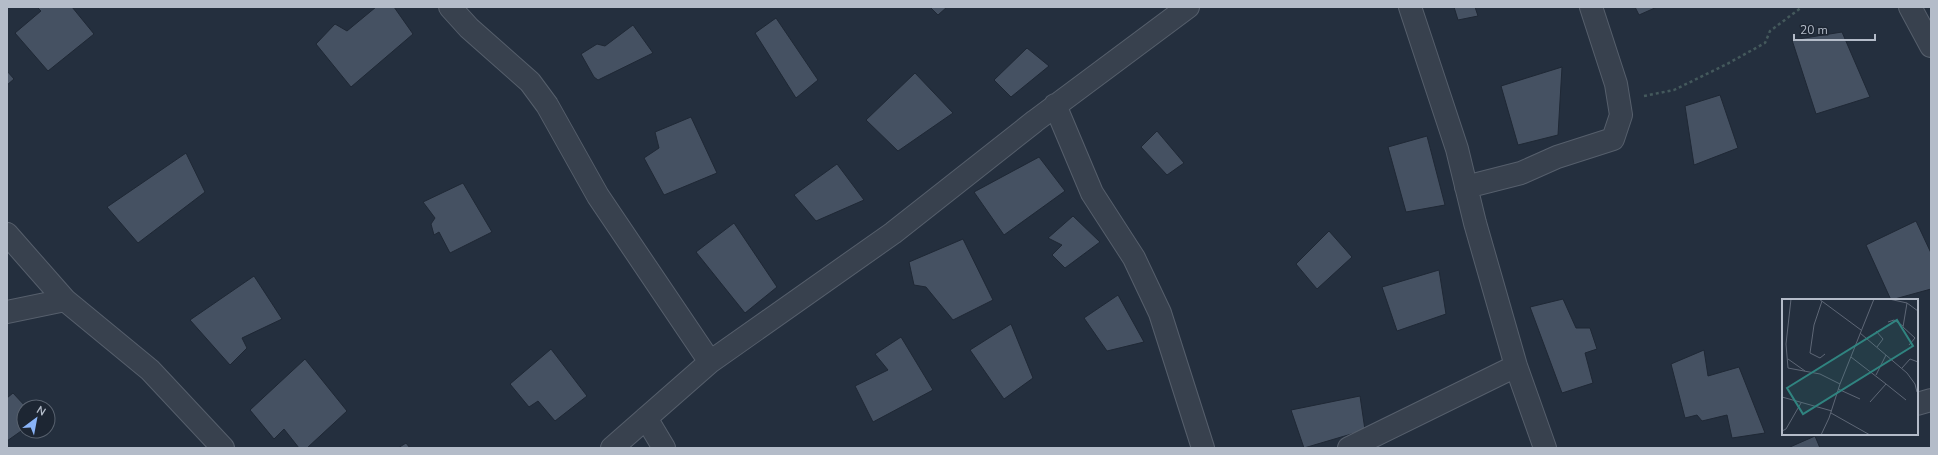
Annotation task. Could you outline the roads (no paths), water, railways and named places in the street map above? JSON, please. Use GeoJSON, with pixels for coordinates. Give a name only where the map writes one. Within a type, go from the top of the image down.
{"type":"FeatureCollection","features":[{"type":"Feature","properties":{"kind":"street"},"geometry":{"type":"LineString","coordinates":[[450,7],[468,28],[530,82],[547,105],[598,196],[710,362]]}},
{"type":"Feature","properties":{"kind":"street"},"geometry":{"type":"LineString","coordinates":[[612,448],[710,362],[893,233],[1055,105],[1188,7]]}},
{"type":"Feature","properties":{"kind":"street"},"geometry":{"type":"LineString","coordinates":[[1410,7],[1457,149],[1466,187],[1516,366],[1545,448]]}},
{"type":"Feature","properties":{"kind":"street"},"geometry":{"type":"LineString","coordinates":[[1466,187],[1521,173],[1557,157],[1614,139],[1621,115],[1616,84],[1591,7]]}},
{"type":"Feature","properties":{"kind":"street"},"geometry":{"type":"LineString","coordinates":[[1910,7],[1931,46]]}},
{"type":"Feature","properties":{"kind":"street"},"geometry":{"type":"LineString","coordinates":[[1055,105],[1092,193],[1134,258],[1160,313],[1203,448]]}},
{"type":"Feature","properties":{"kind":"street"},"geometry":{"type":"LineString","coordinates":[[7,234],[65,300],[150,370],[223,448]]}},
{"type":"Feature","properties":{"kind":"street"},"geometry":{"type":"LineString","coordinates":[[7,312],[65,300]]}},
{"type":"Feature","properties":{"kind":"street"},"geometry":{"type":"LineString","coordinates":[[1349,448],[1516,366]]}},
{"type":"Feature","properties":{"kind":"street"},"geometry":{"type":"LineString","coordinates":[[1918,404],[1931,400]]}},
{"type":"Feature","properties":{"kind":"street"},"geometry":{"type":"LineString","coordinates":[[646,418],[664,448]]}}]}
